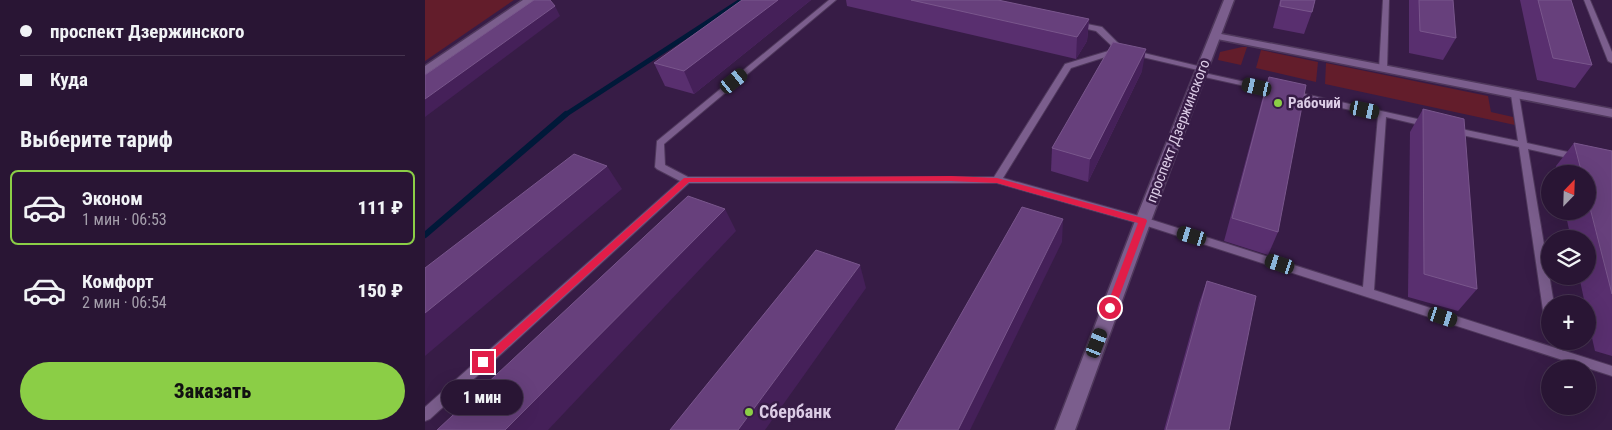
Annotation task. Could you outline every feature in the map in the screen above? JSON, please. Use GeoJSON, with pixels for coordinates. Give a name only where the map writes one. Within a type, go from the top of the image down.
{"type":"FeatureCollection","features":[{"type":"Feature","properties":{"kind":"street"},"geometry":{"type":"LineString","coordinates":[[425,71],[530,0]]}},
{"type":"Feature","properties":{"kind":"street","name":"проспект Дзержинского"},"geometry":{"type":"LineString","coordinates":[[1065,430],[1143,221],[1229,0]]}},
{"type":"Feature","properties":{"kind":"street"},"geometry":{"type":"LineString","coordinates":[[1216,36],[1612,113]]}},
{"type":"Feature","properties":{"kind":"lane"},"geometry":{"type":"LineString","coordinates":[[833,0],[660,143],[661,167],[687,180],[951,178],[997,180],[1143,221],[1367,292],[1541,343]]}},
{"type":"Feature","properties":{"kind":"lane"},"geometry":{"type":"LineString","coordinates":[[1383,69],[1386,0]]}},
{"type":"Feature","properties":{"kind":"lane"},"geometry":{"type":"LineString","coordinates":[[1587,0],[1612,60]]}},
{"type":"Feature","properties":{"kind":"lane"},"geometry":{"type":"LineString","coordinates":[[1069,23],[1099,29],[1120,50],[1201,72],[1585,159]]}},
{"type":"Feature","properties":{"kind":"lane"},"geometry":{"type":"LineString","coordinates":[[997,180],[1068,66],[1120,50]]}},
{"type":"Feature","properties":{"kind":"lane"},"geometry":{"type":"LineString","coordinates":[[1515,94],[1547,295]]}},
{"type":"Feature","properties":{"kind":"lane"},"geometry":{"type":"LineString","coordinates":[[1367,292],[1383,114]]}},
{"type":"Feature","properties":{"kind":"lane"},"geometry":{"type":"LineString","coordinates":[[425,415],[687,180]]}},
{"type":"Feature","properties":{"kind":"lane"},"geometry":{"type":"LineString","coordinates":[[1562,350],[1612,371]]}},
{"type":"Feature","properties":{"kind":"shaded area"},"geometry":{"type":"Polygon","coordinates":[[[425,0],[514,0],[425,61],[425,0]]]}},
{"type":"Feature","properties":{"kind":"shaded area"},"geometry":{"type":"Polygon","coordinates":[[[1247,47],[1241,65],[1218,60],[1220,52],[1247,47]]]}},
{"type":"Feature","properties":{"kind":"shaded area"},"geometry":{"type":"Polygon","coordinates":[[[1261,50],[1318,62],[1316,82],[1256,68],[1261,50]]]}},
{"type":"Feature","properties":{"kind":"shaded area"},"geometry":{"type":"Polygon","coordinates":[[[1326,63],[1488,96],[1491,112],[1513,117],[1515,125],[1325,84],[1326,63]]]}},
{"type":"Feature","properties":{"kind":"building"},"geometry":{"type":"Polygon","coordinates":[[[534,0],[550,0],[555,6],[425,99],[425,75],[534,0]]]}},
{"type":"Feature","properties":{"kind":"building"},"geometry":{"type":"Polygon","coordinates":[[[742,0],[778,0],[684,71],[654,63],[742,0]]]}},
{"type":"Feature","properties":{"kind":"building"},"geometry":{"type":"Polygon","coordinates":[[[911,0],[998,0],[1089,19],[1077,37],[911,0]]]}},
{"type":"Feature","properties":{"kind":"building"},"geometry":{"type":"Polygon","coordinates":[[[1281,0],[1315,0],[1312,12],[1280,6],[1281,0]]]}},
{"type":"Feature","properties":{"kind":"building"},"geometry":{"type":"Polygon","coordinates":[[[1419,0],[1453,0],[1456,38],[1420,31],[1419,0]]]}},
{"type":"Feature","properties":{"kind":"building"},"geometry":{"type":"Polygon","coordinates":[[[1538,0],[1571,0],[1592,65],[1553,58],[1538,0]]]}},
{"type":"Feature","properties":{"kind":"building"},"geometry":{"type":"Polygon","coordinates":[[[1113,42],[1146,49],[1090,159],[1052,148],[1113,42]]]}},
{"type":"Feature","properties":{"kind":"building"},"geometry":{"type":"Polygon","coordinates":[[[1269,77],[1306,85],[1278,232],[1232,218],[1269,77]]]}},
{"type":"Feature","properties":{"kind":"building"},"geometry":{"type":"Polygon","coordinates":[[[1423,109],[1464,119],[1477,289],[1424,274],[1423,109]]]}},
{"type":"Feature","properties":{"kind":"building"},"geometry":{"type":"Polygon","coordinates":[[[1574,143],[1612,151],[1612,294],[1593,220],[1596,220],[1596,165],[1580,165],[1574,143]]]}},
{"type":"Feature","properties":{"kind":"building"},"geometry":{"type":"Polygon","coordinates":[[[574,154],[607,166],[425,313],[425,268],[574,154]]]}},
{"type":"Feature","properties":{"kind":"building"},"geometry":{"type":"Polygon","coordinates":[[[688,196],[725,209],[505,430],[437,430],[688,196]]]}},
{"type":"Feature","properties":{"kind":"building"},"geometry":{"type":"Polygon","coordinates":[[[1022,207],[1063,219],[958,430],[895,430],[1022,207]]]}},
{"type":"Feature","properties":{"kind":"building"},"geometry":{"type":"Polygon","coordinates":[[[816,250],[860,265],[738,430],[670,430],[816,250]]]}},
{"type":"Feature","properties":{"kind":"building"},"geometry":{"type":"Polygon","coordinates":[[[1207,281],[1256,296],[1229,430],[1166,430],[1207,281]]]}},
{"type":"Feature","properties":{"kind":"waterway"},"geometry":{"type":"LineString","coordinates":[[565,115],[742,0]]}},
{"type":"Feature","properties":{"kind":"waterway"},"geometry":{"type":"LineString","coordinates":[[425,235],[566,114]]}},
{"type":"Feature","properties":{"kind":"place","name":"Рабочий"},"geometry":{"type":"Point","coordinates":[1278,103]}},
{"type":"Feature","properties":{"kind":"place","name":"Сбербанк"},"geometry":{"type":"Point","coordinates":[749,412]}},
{"type":"Feature","properties":{"kind":"route"},"geometry":{"type":"LineString","coordinates":[[483,362],[687,180],[951,178],[997,180],[1143,221],[1110,308]]}}]}
